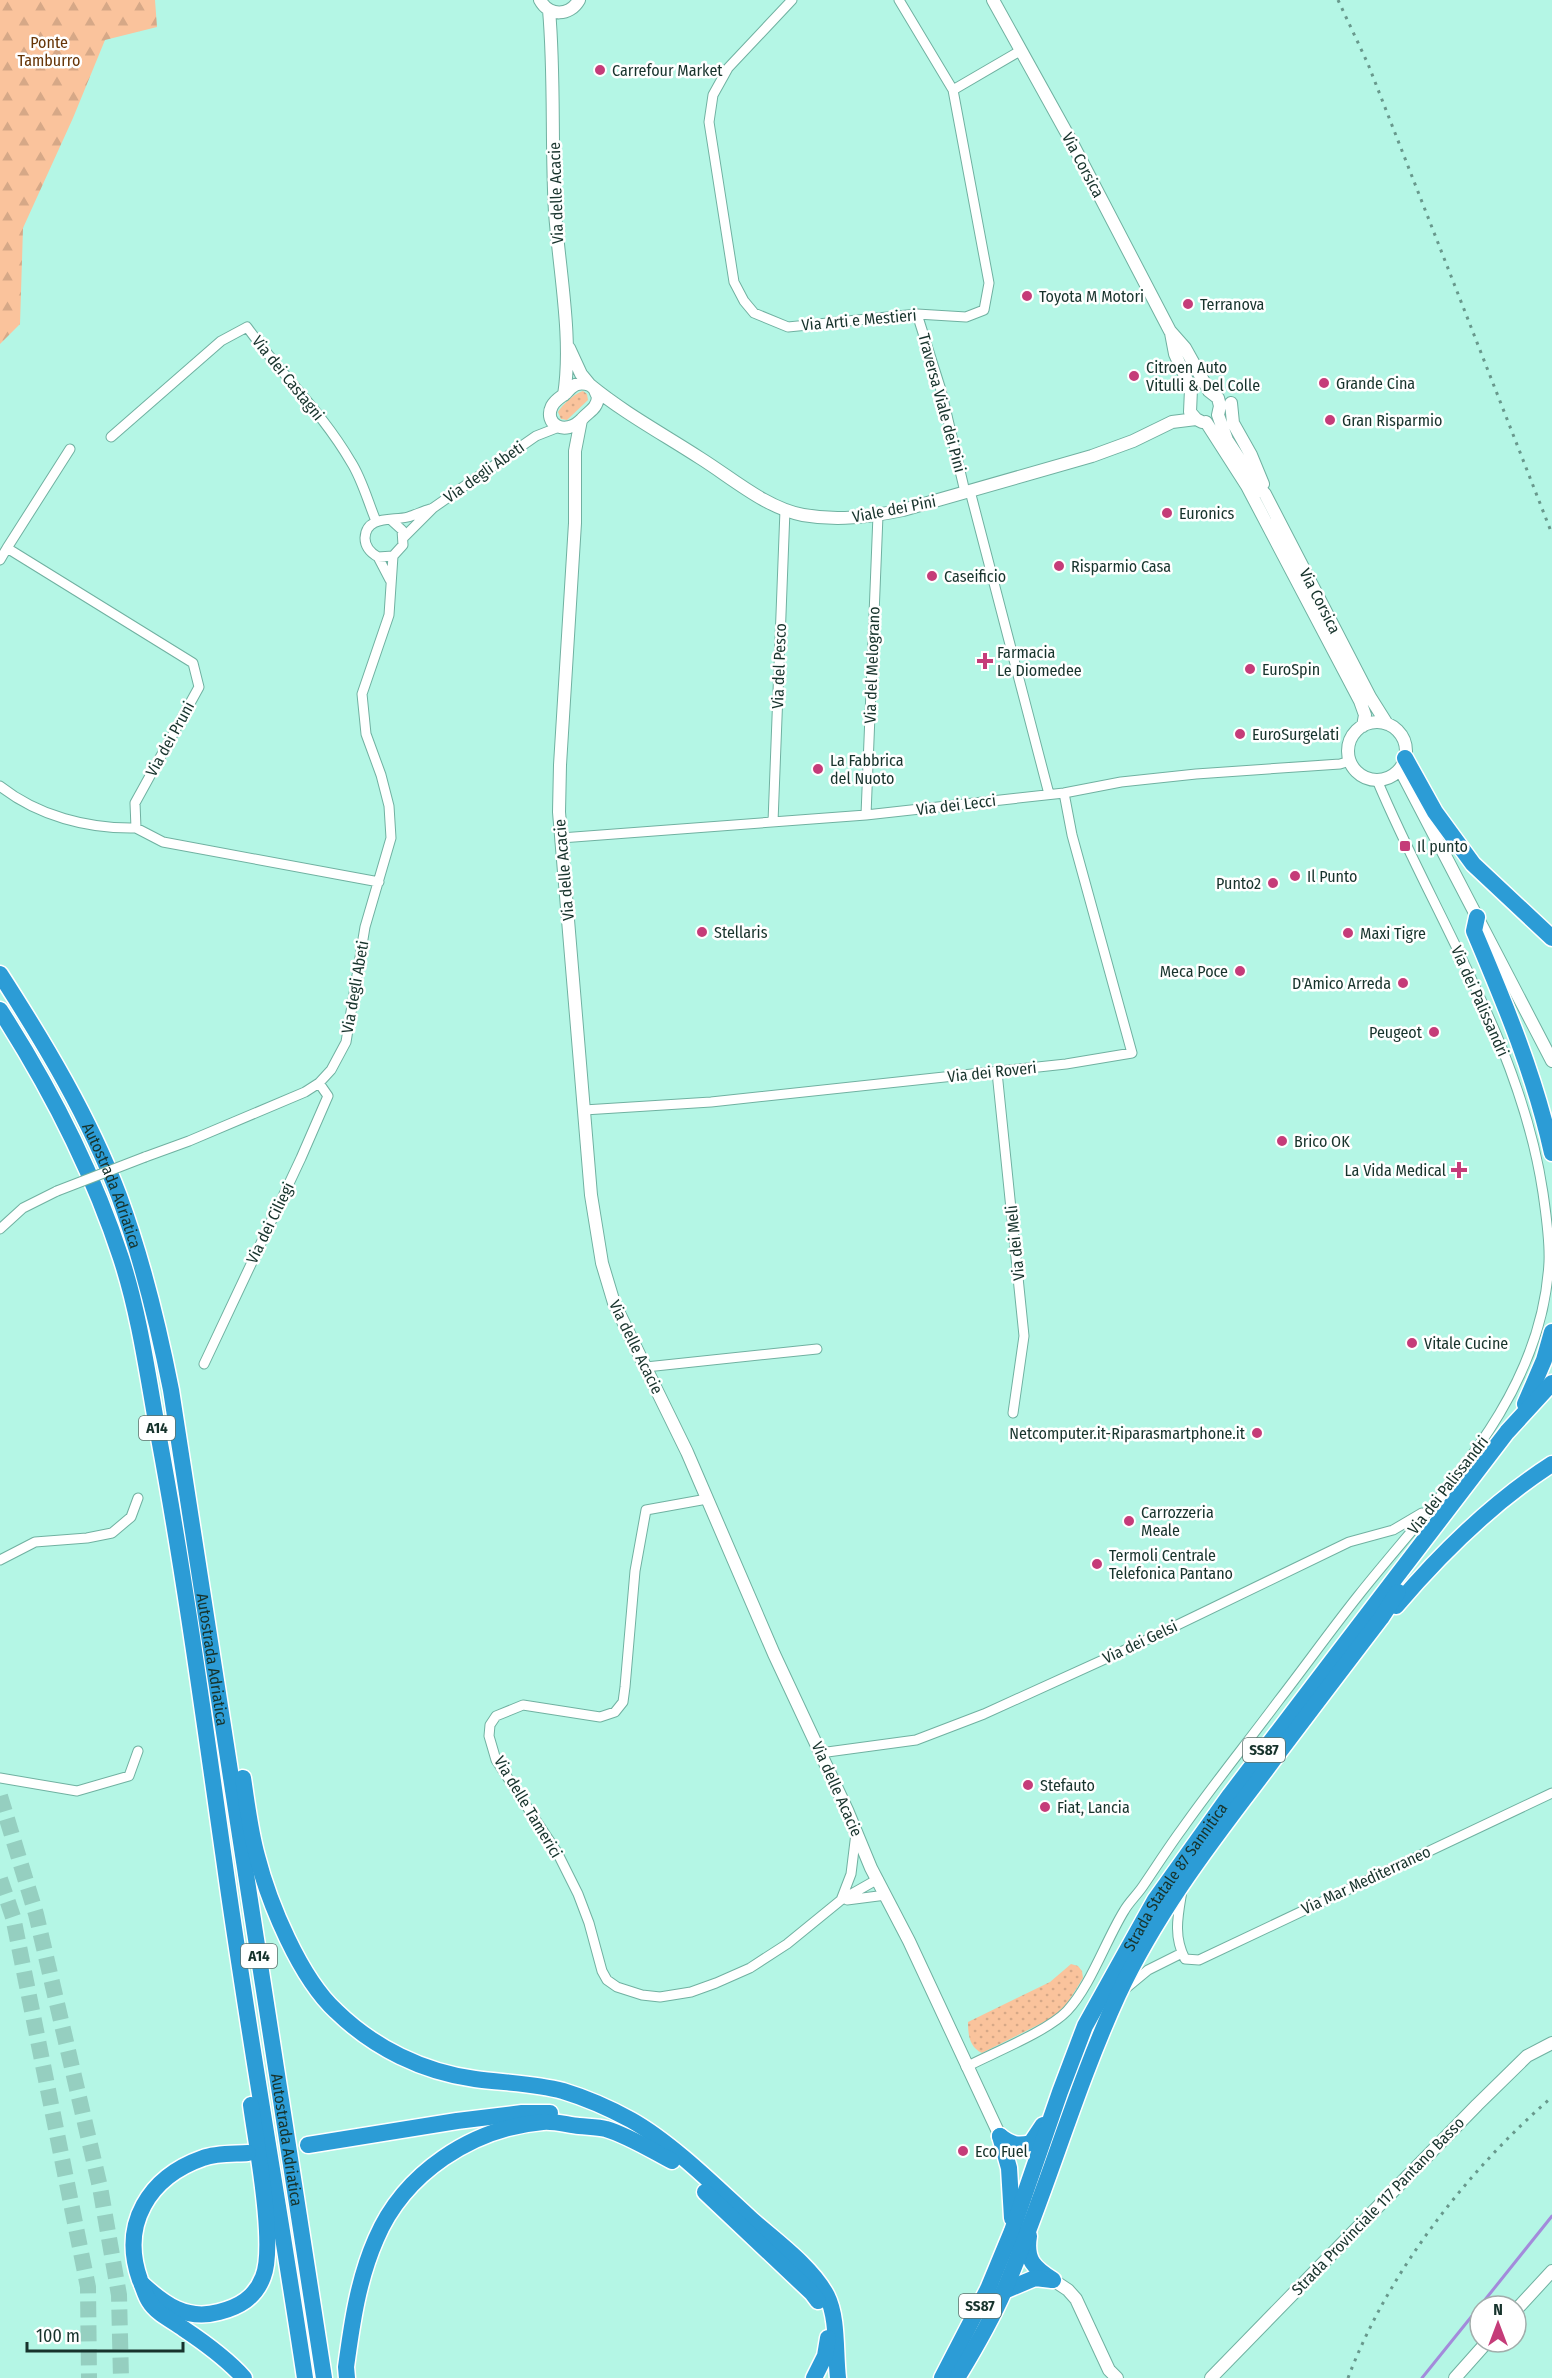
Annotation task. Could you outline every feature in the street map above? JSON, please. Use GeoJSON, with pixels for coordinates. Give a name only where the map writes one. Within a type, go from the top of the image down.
{"type":"FeatureCollection","features":[{"type":"Feature","properties":{"kind":"highway"},"geometry":{"type":"LineString","coordinates":[[1402,763],[1473,864],[1552,938]]}},
{"type":"Feature","properties":{"kind":"highway"},"geometry":{"type":"LineString","coordinates":[[1477,917],[1474,931],[1525,1056],[1552,1153]]}},
{"type":"Feature","properties":{"kind":"highway","name":"Autostrada Adriatica"},"geometry":{"type":"LineString","coordinates":[[0,974],[30,1021],[78,1107],[118,1194],[157,1316],[194,1533],[324,2378]]}},
{"type":"Feature","properties":{"kind":"highway","name":"Autostrada Adriatica"},"geometry":{"type":"LineString","coordinates":[[0,1010],[37,1067],[71,1133],[100,1199],[122,1259],[138,1323],[167,1479],[305,2378]]}},
{"type":"Feature","properties":{"kind":"highway"},"geometry":{"type":"LineString","coordinates":[[1507,1432],[1529,1397],[1552,1332]]}},
{"type":"Feature","properties":{"kind":"highway"},"geometry":{"type":"LineString","coordinates":[[1507,1432],[1552,1383]]}},
{"type":"Feature","properties":{"kind":"highway","name":"SS87"},"geometry":{"type":"LineString","coordinates":[[1382,1618],[1389,1603],[1516,1438],[1552,1383]]}},
{"type":"Feature","properties":{"kind":"highway","name":"Strada Statale 87 Sannitica"},"geometry":{"type":"LineString","coordinates":[[942,2378],[988,2289],[1012,2231],[1060,2092],[1086,2026],[1136,1931],[1230,1795],[1507,1432]]}},
{"type":"Feature","properties":{"kind":"highway"},"geometry":{"type":"LineString","coordinates":[[1382,1618],[1484,1515],[1552,1464]]}},
{"type":"Feature","properties":{"kind":"highway"},"geometry":{"type":"LineString","coordinates":[[194,1533],[219,1645],[257,1857],[279,1918],[304,1973],[334,2010],[361,2033],[394,2054],[446,2074],[530,2084],[571,2094],[597,2103],[632,2121],[697,2171],[798,2260],[826,2294],[833,2310],[834,2346]]}},
{"type":"Feature","properties":{"kind":"highway","name":"Strada Statale 87 Sannitica"},"geometry":{"type":"LineString","coordinates":[[957,2378],[981,2338],[1004,2291],[1091,2058],[1118,1995],[1155,1925],[1183,1882],[1382,1618]]}},
{"type":"Feature","properties":{"kind":"highway"},"geometry":{"type":"LineString","coordinates":[[142,2284],[164,2304],[186,2313],[211,2314],[235,2307],[252,2297],[264,2277],[267,2249],[263,2191],[238,2004],[226,1873]]}},
{"type":"Feature","properties":{"kind":"highway","name":"SS87"},"geometry":{"type":"LineString","coordinates":[[1000,2136],[1009,2144],[1020,2146],[1032,2143],[1060,2092]]}},
{"type":"Feature","properties":{"kind":"highway"},"geometry":{"type":"LineString","coordinates":[[308,2145],[522,2113],[548,2113],[601,2121],[620,2128],[672,2161],[812,2293],[824,2310],[828,2323],[838,2378]]}},
{"type":"Feature","properties":{"kind":"highway"},"geometry":{"type":"LineString","coordinates":[[601,2121],[664,2145]]}},
{"type":"Feature","properties":{"kind":"highway"},"geometry":{"type":"LineString","coordinates":[[347,2378],[346,2367],[360,2282],[376,2238],[393,2208],[412,2183],[463,2146],[493,2132],[545,2122],[605,2129],[627,2137],[672,2161]]}},
{"type":"Feature","properties":{"kind":"highway","name":"SS87"},"geometry":{"type":"LineString","coordinates":[[1000,2136],[1009,2168],[1012,2231]]}},
{"type":"Feature","properties":{"kind":"highway"},"geometry":{"type":"LineString","coordinates":[[244,2378],[203,2342],[163,2316],[149,2301],[132,2251],[139,2213],[159,2183],[187,2164],[205,2157],[248,2153]]}},
{"type":"Feature","properties":{"kind":"highway","name":"SS87"},"geometry":{"type":"LineString","coordinates":[[1032,2219],[1027,2249],[1035,2268],[1053,2280]]}},
{"type":"Feature","properties":{"kind":"highway","name":"SS87"},"geometry":{"type":"LineString","coordinates":[[1004,2291],[1035,2278],[1053,2280]]}},
{"type":"Feature","properties":{"kind":"highway"},"geometry":{"type":"LineString","coordinates":[[814,2378],[828,2345],[828,2323]]}},
{"type":"Feature","properties":{"kind":"street"},"geometry":{"type":"LineString","coordinates":[[540,0],[549,10],[558,13],[567,12]]}},
{"type":"Feature","properties":{"kind":"street","name":"Via delle Acacie"},"geometry":{"type":"LineString","coordinates":[[552,45],[557,26],[579,0]]}},
{"type":"Feature","properties":{"kind":"street","name":"Via Arti e Mestieri"},"geometry":{"type":"LineString","coordinates":[[792,0],[728,68],[713,95],[710,122],[734,282],[744,301],[754,313],[788,327],[917,314],[966,317],[984,310],[989,283],[953,90],[899,0]]}},
{"type":"Feature","properties":{"kind":"street","name":"Via Corsica"},"geometry":{"type":"LineString","coordinates":[[993,0],[1070,139],[1170,331],[1185,348],[1209,392],[1215,394],[1220,401],[1218,415],[1233,451],[1265,494],[1370,697],[1387,724],[1396,729],[1404,740],[1402,763],[1477,917],[1552,1061]]}},
{"type":"Feature","properties":{"kind":"street","name":"Via delle Acacie"},"geometry":{"type":"LineString","coordinates":[[549,10],[552,45],[555,209],[566,341],[564,395]]}},
{"type":"Feature","properties":{"kind":"street"},"geometry":{"type":"LineString","coordinates":[[953,90],[1020,51]]}},
{"type":"Feature","properties":{"kind":"street","name":"Traversa Viale dei Pini"},"geometry":{"type":"LineString","coordinates":[[917,314],[941,390],[1049,794]]}},
{"type":"Feature","properties":{"kind":"street","name":"Via dei Castagni"},"geometry":{"type":"LineString","coordinates":[[111,437],[221,341],[247,327],[268,356],[284,370],[306,398],[352,463],[376,521]]}},
{"type":"Feature","properties":{"kind":"street","name":"Via Corsica"},"geometry":{"type":"LineString","coordinates":[[1170,331],[1175,354],[1191,389],[1190,409],[1247,486],[1360,701],[1365,715],[1363,726]]}},
{"type":"Feature","properties":{"kind":"street","name":"Via delle Acacie"},"geometry":{"type":"LineString","coordinates":[[566,341],[581,374],[592,387]]}},
{"type":"Feature","properties":{"kind":"street"},"geometry":{"type":"LineString","coordinates":[[575,384],[592,387],[598,397],[592,411],[574,427],[562,428],[551,415],[552,405],[575,384]]}},
{"type":"Feature","properties":{"kind":"street","name":"Viale dei Pini"},"geometry":{"type":"LineString","coordinates":[[592,387],[631,415],[766,500],[785,510],[802,515],[837,519],[878,515],[968,492],[1103,452],[1172,422],[1201,421]]}},
{"type":"Feature","properties":{"kind":"street"},"geometry":{"type":"LineString","coordinates":[[1192,398],[1198,392],[1209,392]]}},
{"type":"Feature","properties":{"kind":"street","name":"Viale dei Pini"},"geometry":{"type":"LineString","coordinates":[[1172,422],[1192,398]]}},
{"type":"Feature","properties":{"kind":"street"},"geometry":{"type":"LineString","coordinates":[[1231,403],[1233,423],[1251,455],[1265,494]]}},
{"type":"Feature","properties":{"kind":"street","name":"Viale dei Pini"},"geometry":{"type":"LineString","coordinates":[[592,411],[613,410],[631,415]]}},
{"type":"Feature","properties":{"kind":"street","name":"Via degli Abeti"},"geometry":{"type":"LineString","coordinates":[[536,436],[551,415]]}},
{"type":"Feature","properties":{"kind":"street"},"geometry":{"type":"LineString","coordinates":[[1201,421],[1214,420],[1218,415]]}},
{"type":"Feature","properties":{"kind":"street","name":"Via delle Acacie"},"geometry":{"type":"LineString","coordinates":[[581,420],[575,451],[575,523],[560,765],[561,837],[591,1195],[602,1263],[614,1303],[646,1367],[856,1832],[1000,2136]]}},
{"type":"Feature","properties":{"kind":"street","name":"Via delle Acacie"},"geometry":{"type":"LineString","coordinates":[[562,428],[575,451]]}},
{"type":"Feature","properties":{"kind":"street","name":"Via degli Abeti"},"geometry":{"type":"LineString","coordinates":[[0,1228],[23,1208],[57,1191],[305,1092],[319,1083],[331,1070],[346,1042],[365,927],[380,882],[391,837],[392,822],[381,775],[363,722],[362,694],[389,615],[393,556],[402,548],[404,537],[433,508],[536,436],[562,428]]}},
{"type":"Feature","properties":{"kind":"street"},"geometry":{"type":"LineString","coordinates":[[0,560],[70,449]]}},
{"type":"Feature","properties":{"kind":"street","name":"Via degli Abeti"},"geometry":{"type":"LineString","coordinates":[[390,580],[378,557],[369,550],[365,540],[368,529],[376,521],[408,517],[433,508]]}},
{"type":"Feature","properties":{"kind":"street","name":"Via del Pesco"},"geometry":{"type":"LineString","coordinates":[[773,822],[785,510]]}},
{"type":"Feature","properties":{"kind":"street","name":"Via del Melograno"},"geometry":{"type":"LineString","coordinates":[[866,815],[878,515]]}},
{"type":"Feature","properties":{"kind":"street"},"geometry":{"type":"LineString","coordinates":[[391,520],[400,526],[404,537]]}},
{"type":"Feature","properties":{"kind":"street","name":"Via dei Pruni"},"geometry":{"type":"LineString","coordinates":[[7,548],[193,663],[199,687],[135,803],[136,828]]}},
{"type":"Feature","properties":{"kind":"street"},"geometry":{"type":"LineString","coordinates":[[378,557],[393,556]]}},
{"type":"Feature","properties":{"kind":"street"},"geometry":{"type":"LineString","coordinates":[[1387,724],[1377,722],[1363,726],[1351,739],[1348,753],[1350,761],[1361,776],[1377,780],[1391,777],[1402,763]]}},
{"type":"Feature","properties":{"kind":"street","name":"Via dei Lecci"},"geometry":{"type":"LineString","coordinates":[[561,837],[866,815],[1064,793],[1121,782],[1196,774],[1340,764],[1350,761]]}},
{"type":"Feature","properties":{"kind":"street","name":"Via dei Palissandri"},"geometry":{"type":"LineString","coordinates":[[966,2067],[1053,2023],[1072,2005],[1124,1911],[1182,1829],[1340,1619],[1489,1433],[1509,1401],[1526,1364],[1537,1331],[1546,1296],[1549,1257],[1537,1154],[1513,1073],[1438,910],[1401,839],[1377,780]]}},
{"type":"Feature","properties":{"kind":"street"},"geometry":{"type":"LineString","coordinates":[[0,786],[18,800],[44,812],[70,820],[118,829],[136,828],[163,842],[380,882]]}},
{"type":"Feature","properties":{"kind":"street","name":"Via dei Roveri"},"geometry":{"type":"LineString","coordinates":[[584,1110],[711,1102],[1066,1064],[1132,1053],[1072,835],[1064,793]]}},
{"type":"Feature","properties":{"kind":"street","name":"Via dei Meli"},"geometry":{"type":"LineString","coordinates":[[997,1071],[1024,1336],[1013,1413]]}},
{"type":"Feature","properties":{"kind":"street","name":"Via dei Ciliegi"},"geometry":{"type":"LineString","coordinates":[[204,1364],[328,1096],[319,1083]]}},
{"type":"Feature","properties":{"kind":"street"},"geometry":{"type":"LineString","coordinates":[[646,1367],[817,1348]]}},
{"type":"Feature","properties":{"kind":"street","name":"Via dei Gelsi"},"geometry":{"type":"LineString","coordinates":[[820,1753],[916,1740],[984,1714],[1148,1639],[1349,1542],[1393,1530],[1420,1515],[1443,1492]]}},
{"type":"Feature","properties":{"kind":"street"},"geometry":{"type":"LineString","coordinates":[[0,1560],[35,1542],[87,1538],[112,1533],[131,1517],[138,1498]]}},
{"type":"Feature","properties":{"kind":"street","name":"Via delle Tamerici"},"geometry":{"type":"LineString","coordinates":[[706,1499],[646,1510],[635,1571],[623,1701],[615,1712],[600,1717],[523,1705],[496,1716],[490,1725],[489,1736],[496,1760],[556,1852],[589,1923],[602,1971],[607,1980],[617,1987],[642,1995],[660,1997],[691,1992],[716,1983],[759,1962],[787,1944],[875,1873]]}},
{"type":"Feature","properties":{"kind":"street"},"geometry":{"type":"LineString","coordinates":[[0,1778],[77,1791],[129,1776],[138,1751]]}},
{"type":"Feature","properties":{"kind":"street","name":"Via Mar Mediterraneo"},"geometry":{"type":"LineString","coordinates":[[1182,1953],[1185,1959],[1199,1960],[1552,1793]]}},
{"type":"Feature","properties":{"kind":"street"},"geometry":{"type":"LineString","coordinates":[[856,1832],[851,1874],[842,1900],[886,1895]]}},
{"type":"Feature","properties":{"kind":"street"},"geometry":{"type":"LineString","coordinates":[[851,1874],[875,1873]]}},
{"type":"Feature","properties":{"kind":"street"},"geometry":{"type":"LineString","coordinates":[[1118,1995],[1148,1970],[1182,1953],[1176,1924],[1183,1882]]}},
{"type":"Feature","properties":{"kind":"street","name":"Strada Provinciale 117 Pantano Basso"},"geometry":{"type":"LineString","coordinates":[[1211,2378],[1494,2088],[1527,2056],[1552,2043]]}},
{"type":"Feature","properties":{"kind":"street"},"geometry":{"type":"LineString","coordinates":[[1528,2297],[1552,2271]]}},
{"type":"Feature","properties":{"kind":"street"},"geometry":{"type":"LineString","coordinates":[[1053,2280],[1068,2290],[1076,2299],[1109,2370],[1117,2378]]}},
{"type":"Feature","properties":{"kind":"street"},"geometry":{"type":"LineString","coordinates":[[1455,2378],[1476,2354]]}},
{"type":"Feature","properties":{"kind":"green space","name":"Ponte Tamburro"},"geometry":{"type":"Polygon","coordinates":[[[0,0],[155,0],[157,27],[105,40],[73,118],[23,228],[20,324],[0,344],[0,0]]]}},
{"type":"Feature","properties":{"kind":"green space"},"geometry":{"type":"Polygon","coordinates":[[[583,391],[587,394],[588,400],[567,420],[561,419],[558,412],[560,409],[583,391]]]}},
{"type":"Feature","properties":{"kind":"green space"},"geometry":{"type":"Polygon","coordinates":[[[1071,1964],[1078,1966],[1083,1978],[1065,2007],[1054,2017],[982,2053],[974,2047],[969,2036],[968,2022],[1050,1982],[1071,1964]]]}},
{"type":"Feature","properties":{"kind":"waterway"},"geometry":{"type":"LineString","coordinates":[[1490,2294],[1552,2216]]}},
{"type":"Feature","properties":{"kind":"waterway"},"geometry":{"type":"LineString","coordinates":[[1422,2378],[1468,2321]]}},
{"type":"Feature","properties":{"kind":"tunnel"},"geometry":{"type":"LineString","coordinates":[[0,1796],[36,1914],[100,2187],[119,2295],[121,2378]]}},
{"type":"Feature","properties":{"kind":"tunnel"},"geometry":{"type":"LineString","coordinates":[[0,1879],[13,1917],[88,2287],[89,2378]]}},
{"type":"Feature","properties":{"kind":"railway"},"geometry":{"type":"LineString","coordinates":[[1338,0],[1368,64],[1552,534]]}},
{"type":"Feature","properties":{"kind":"railway"},"geometry":{"type":"LineString","coordinates":[[1348,2378],[1385,2300],[1433,2226],[1490,2157],[1552,2097]]}},
{"type":"Feature","properties":{"kind":"place","name":"Carrefour Market"},"geometry":{"type":"Point","coordinates":[600,70]}},
{"type":"Feature","properties":{"kind":"place","name":"Toyota M Motori"},"geometry":{"type":"Point","coordinates":[1027,296]}},
{"type":"Feature","properties":{"kind":"place","name":"Terranova"},"geometry":{"type":"Point","coordinates":[1188,304]}},
{"type":"Feature","properties":{"kind":"place","name":"Citroen Auto Vitulli & Del Colle"},"geometry":{"type":"Point","coordinates":[1134,376]}},
{"type":"Feature","properties":{"kind":"place","name":"Grande Cina"},"geometry":{"type":"Point","coordinates":[1324,383]}},
{"type":"Feature","properties":{"kind":"place","name":"Gran Risparmio"},"geometry":{"type":"Point","coordinates":[1330,420]}},
{"type":"Feature","properties":{"kind":"place","name":"Euronics"},"geometry":{"type":"Point","coordinates":[1167,513]}},
{"type":"Feature","properties":{"kind":"place","name":"Risparmio Casa"},"geometry":{"type":"Point","coordinates":[1059,566]}},
{"type":"Feature","properties":{"kind":"place","name":"Caseificio"},"geometry":{"type":"Point","coordinates":[932,576]}},
{"type":"Feature","properties":{"kind":"place","name":"Farmacia Le Diomedee"},"geometry":{"type":"Point","coordinates":[985,661]}},
{"type":"Feature","properties":{"kind":"place","name":"EuroSpin"},"geometry":{"type":"Point","coordinates":[1250,669]}},
{"type":"Feature","properties":{"kind":"place","name":"EuroSurgelati"},"geometry":{"type":"Point","coordinates":[1240,734]}},
{"type":"Feature","properties":{"kind":"place","name":"La Fabbrica del Nuoto"},"geometry":{"type":"Point","coordinates":[818,769]}},
{"type":"Feature","properties":{"kind":"place","name":"Il punto"},"geometry":{"type":"Point","coordinates":[1405,846]}},
{"type":"Feature","properties":{"kind":"place","name":"Il Punto"},"geometry":{"type":"Point","coordinates":[1295,876]}},
{"type":"Feature","properties":{"kind":"place","name":"Punto2"},"geometry":{"type":"Point","coordinates":[1273,883]}},
{"type":"Feature","properties":{"kind":"place","name":"Stellaris"},"geometry":{"type":"Point","coordinates":[702,932]}},
{"type":"Feature","properties":{"kind":"place","name":"Maxi Tigre"},"geometry":{"type":"Point","coordinates":[1348,933]}},
{"type":"Feature","properties":{"kind":"place","name":"Meca Poce"},"geometry":{"type":"Point","coordinates":[1240,971]}},
{"type":"Feature","properties":{"kind":"place","name":"D'Amico Arreda"},"geometry":{"type":"Point","coordinates":[1403,983]}},
{"type":"Feature","properties":{"kind":"place","name":"Peugeot"},"geometry":{"type":"Point","coordinates":[1434,1032]}},
{"type":"Feature","properties":{"kind":"place","name":"Brico OK"},"geometry":{"type":"Point","coordinates":[1282,1141]}},
{"type":"Feature","properties":{"kind":"place","name":"La Vida Medical"},"geometry":{"type":"Point","coordinates":[1459,1170]}},
{"type":"Feature","properties":{"kind":"place","name":"Vitale Cucine"},"geometry":{"type":"Point","coordinates":[1412,1343]}},
{"type":"Feature","properties":{"kind":"place","name":"Netcomputer.it-Riparasmartphone.it"},"geometry":{"type":"Point","coordinates":[1257,1433]}},
{"type":"Feature","properties":{"kind":"place","name":"Carrozzeria Meale"},"geometry":{"type":"Point","coordinates":[1129,1521]}},
{"type":"Feature","properties":{"kind":"place","name":"Termoli Centrale Telefonica Pantano"},"geometry":{"type":"Point","coordinates":[1097,1564]}},
{"type":"Feature","properties":{"kind":"place","name":"Stefauto"},"geometry":{"type":"Point","coordinates":[1028,1785]}},
{"type":"Feature","properties":{"kind":"place","name":"Fiat, Lancia"},"geometry":{"type":"Point","coordinates":[1045,1807]}},
{"type":"Feature","properties":{"kind":"place","name":"Eco Fuel"},"geometry":{"type":"Point","coordinates":[963,2151]}}]}
